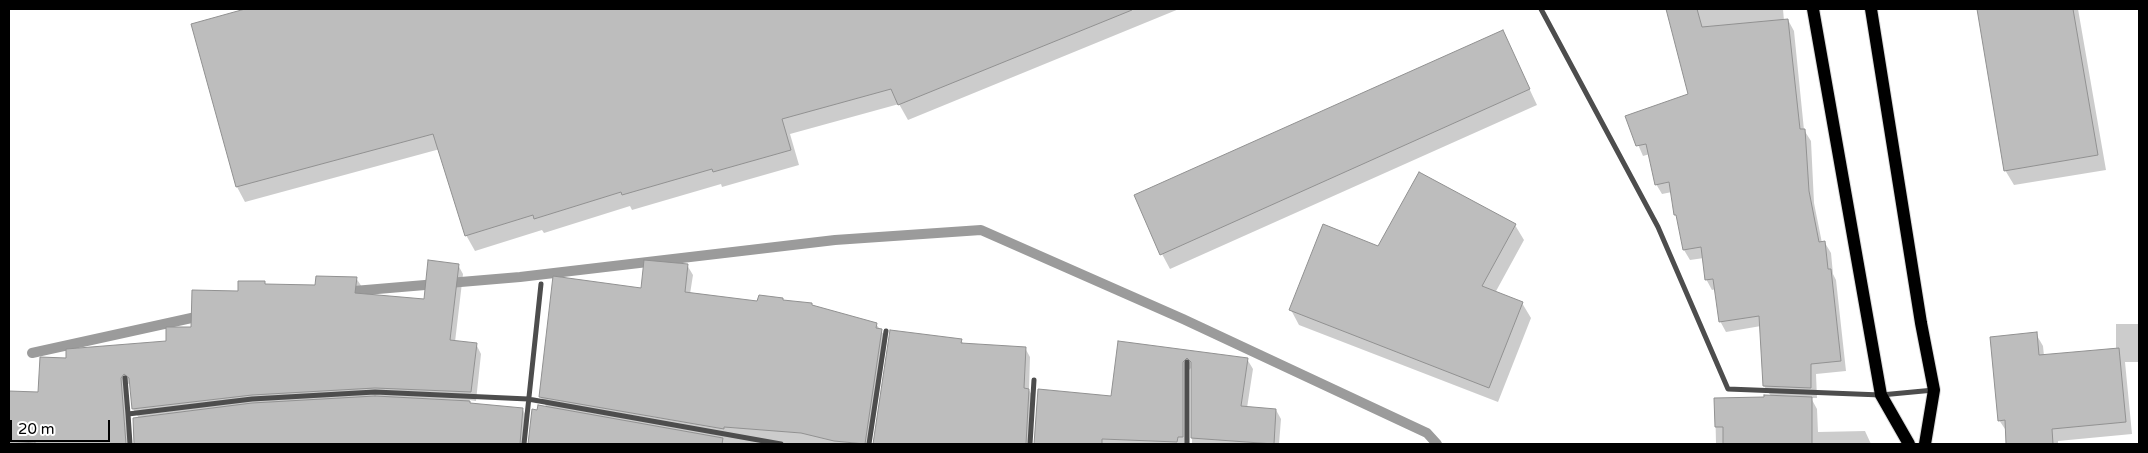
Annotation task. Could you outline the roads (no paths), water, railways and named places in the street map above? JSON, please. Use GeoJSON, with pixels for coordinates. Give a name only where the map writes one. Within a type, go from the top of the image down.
{"type":"FeatureCollection","features":[{"type":"Feature","properties":{"kind":"main road"},"geometry":{"type":"LineString","coordinates":[[1813,9],[1881,395],[1908,444]]}},
{"type":"Feature","properties":{"kind":"main road"},"geometry":{"type":"LineString","coordinates":[[1871,9],[1921,323],[1934,390],[1925,444]]}},
{"type":"Feature","properties":{"kind":"street"},"geometry":{"type":"LineString","coordinates":[[1541,9],[1658,226],[1728,389],[1881,395],[1934,390]]}},
{"type":"Feature","properties":{"kind":"street"},"geometry":{"type":"LineString","coordinates":[[524,444],[541,284]]}},
{"type":"Feature","properties":{"kind":"street"},"geometry":{"type":"LineString","coordinates":[[869,444],[886,330]]}},
{"type":"Feature","properties":{"kind":"street"},"geometry":{"type":"LineString","coordinates":[[1187,362],[1187,444]]}},
{"type":"Feature","properties":{"kind":"street"},"geometry":{"type":"LineString","coordinates":[[125,378],[130,444]]}},
{"type":"Feature","properties":{"kind":"street"},"geometry":{"type":"LineString","coordinates":[[1030,444],[1034,380]]}},
{"type":"Feature","properties":{"kind":"street"},"geometry":{"type":"LineString","coordinates":[[128,414],[252,399],[374,392],[528,399],[781,444]]}},
{"type":"Feature","properties":{"kind":"waterway"},"geometry":{"type":"LineString","coordinates":[[342,292],[520,277],[835,240],[981,230],[1183,319],[1427,433],[1437,444]]}},
{"type":"Feature","properties":{"kind":"waterway"},"geometry":{"type":"LineString","coordinates":[[32,353],[205,315]]}}]}
